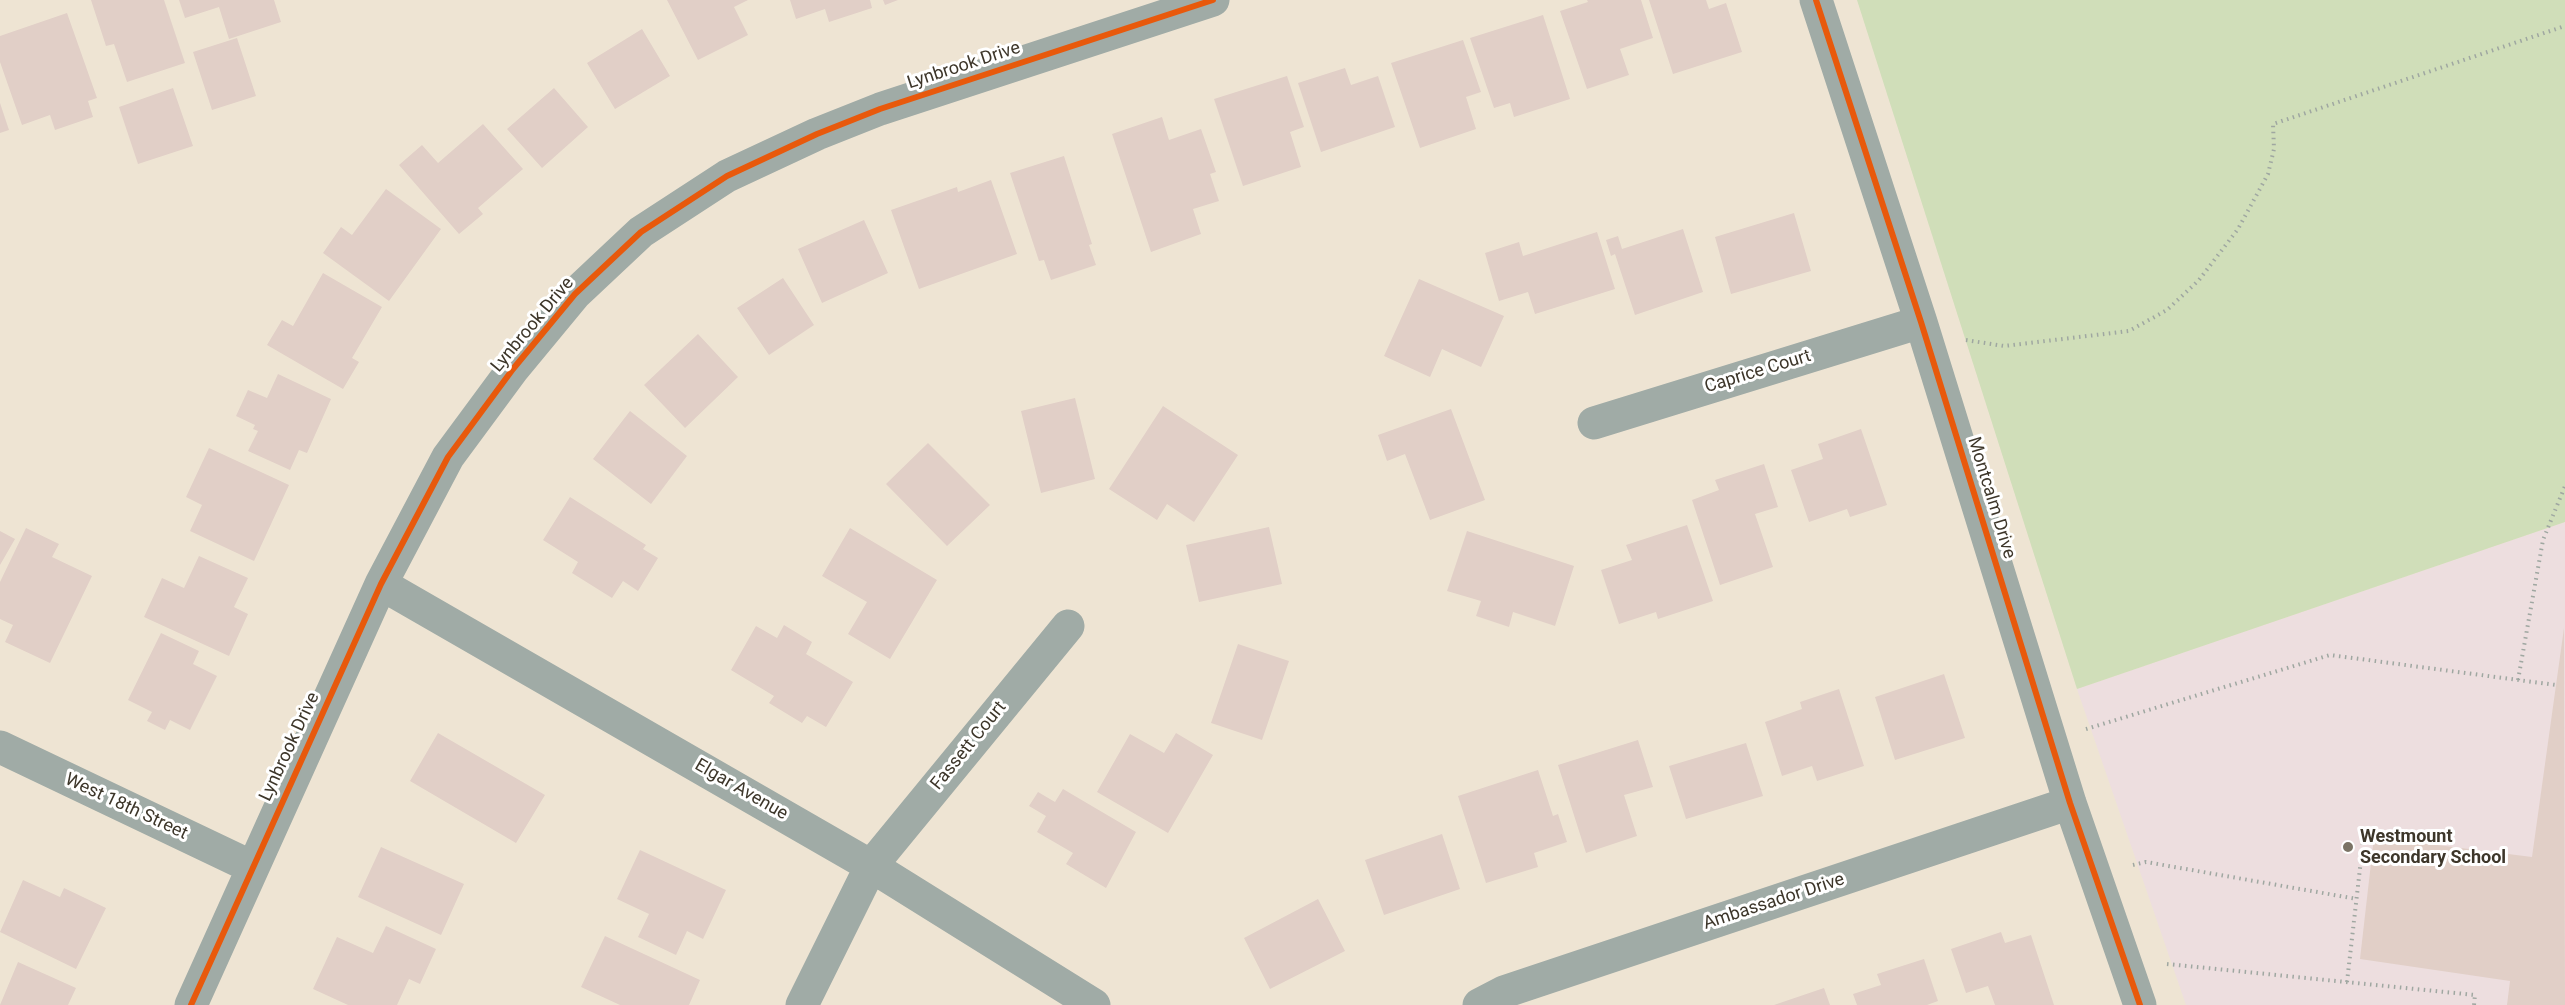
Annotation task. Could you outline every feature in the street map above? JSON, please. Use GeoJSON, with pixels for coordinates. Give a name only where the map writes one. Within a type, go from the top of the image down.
{"type":"FeatureCollection","features":[{"type":"Feature","properties":{"kind":"street","name":"Lynbrook Drive"},"geometry":{"type":"LineString","coordinates":[[191,1005],[381,584],[448,457],[513,369],[575,294],[641,232],[727,176],[817,135],[880,110],[1213,0]]}},
{"type":"Feature","properties":{"kind":"street","name":"Montcalm Drive"},"geometry":{"type":"LineString","coordinates":[[1816,0],[1921,322],[2070,803],[2140,1005]]}},
{"type":"Feature","properties":{"kind":"street","name":"Caprice Court"},"geometry":{"type":"LineString","coordinates":[[1594,423],[1921,322]]}},
{"type":"Feature","properties":{"kind":"street","name":"Elgar Avenue"},"geometry":{"type":"LineString","coordinates":[[381,584],[871,866],[1094,1005]]}},
{"type":"Feature","properties":{"kind":"street","name":"Fassett Court"},"geometry":{"type":"LineString","coordinates":[[802,1005],[871,866],[1068,626]]}},
{"type":"Feature","properties":{"kind":"street","name":"West 18th Street"},"geometry":{"type":"LineString","coordinates":[[0,747],[252,867]]}},
{"type":"Feature","properties":{"kind":"street","name":"Ambassador Drive"},"geometry":{"type":"LineString","coordinates":[[1479,1005],[1504,992],[2070,803]]}},
{"type":"Feature","properties":{"kind":"path"},"geometry":{"type":"LineString","coordinates":[[1921,322],[1962,339],[2004,346],[2128,331],[2168,310],[2199,280],[2238,229],[2268,174],[2274,149],[2272,124],[2565,26]]}},
{"type":"Feature","properties":{"kind":"path"},"geometry":{"type":"LineString","coordinates":[[2518,680],[2543,540],[2565,486]]}},
{"type":"Feature","properties":{"kind":"path"},"geometry":{"type":"LineString","coordinates":[[2051,740],[2330,655],[2556,685]]}},
{"type":"Feature","properties":{"kind":"path"},"geometry":{"type":"LineString","coordinates":[[2347,982],[2363,842]]}},
{"type":"Feature","properties":{"kind":"path"},"geometry":{"type":"LineString","coordinates":[[2094,872],[2146,862],[2357,899]]}},
{"type":"Feature","properties":{"kind":"path"},"geometry":{"type":"LineString","coordinates":[[2124,960],[2475,995],[2474,1005]]}},
{"type":"Feature","properties":{"kind":"shaded area","name":"Westmount Secondary School"},"geometry":{"type":"Polygon","coordinates":[[[2565,522],[2565,1005],[2186,1005],[2077,689],[2565,522]]]}},
{"type":"Feature","properties":{"kind":"green space"},"geometry":{"type":"Polygon","coordinates":[[[1857,0],[2565,0],[2565,522],[2077,689],[1857,0]]]}},
{"type":"Feature","properties":{"kind":"building"},"geometry":{"type":"Polygon","coordinates":[[[91,0],[164,0],[185,63],[127,82],[114,44],[106,46],[91,0]]]}},
{"type":"Feature","properties":{"kind":"building"},"geometry":{"type":"Polygon","coordinates":[[[179,0],[274,0],[281,22],[229,39],[219,7],[185,18],[179,0]]]}},
{"type":"Feature","properties":{"kind":"building"},"geometry":{"type":"Polygon","coordinates":[[[667,0],[748,0],[734,7],[748,35],[698,60],[667,0]]]}},
{"type":"Feature","properties":{"kind":"building"},"geometry":{"type":"Polygon","coordinates":[[[790,0],[870,0],[872,8],[829,22],[825,9],[796,19],[790,0]]]}},
{"type":"Feature","properties":{"kind":"building"},"geometry":{"type":"Polygon","coordinates":[[[883,0],[898,0],[885,5],[883,0]]]}},
{"type":"Feature","properties":{"kind":"building"},"geometry":{"type":"Polygon","coordinates":[[[1587,0],[1641,0],[1653,38],[1620,49],[1629,75],[1587,89],[1560,11],[1588,2],[1587,0]]]}},
{"type":"Feature","properties":{"kind":"building"},"geometry":{"type":"Polygon","coordinates":[[[1649,0],[1706,0],[1709,9],[1726,3],[1742,52],[1673,74],[1649,0]]]}},
{"type":"Feature","properties":{"kind":"building"},"geometry":{"type":"Polygon","coordinates":[[[67,13],[97,98],[88,101],[93,117],[55,130],[50,115],[22,125],[0,62],[0,36],[67,13]]]}},
{"type":"Feature","properties":{"kind":"building"},"geometry":{"type":"Polygon","coordinates":[[[1543,15],[1570,99],[1514,117],[1510,103],[1494,108],[1470,38],[1543,15]]]}},
{"type":"Feature","properties":{"kind":"building"},"geometry":{"type":"Polygon","coordinates":[[[642,29],[670,76],[615,109],[587,63],[642,29]]]}},
{"type":"Feature","properties":{"kind":"building"},"geometry":{"type":"Polygon","coordinates":[[[237,38],[256,96],[212,110],[193,52],[237,38]]]}},
{"type":"Feature","properties":{"kind":"building"},"geometry":{"type":"Polygon","coordinates":[[[1463,40],[1481,92],[1466,97],[1476,129],[1420,148],[1391,63],[1463,40]]]}},
{"type":"Feature","properties":{"kind":"building"},"geometry":{"type":"Polygon","coordinates":[[[1345,68],[1351,85],[1378,76],[1395,127],[1321,152],[1298,83],[1345,68]]]}},
{"type":"Feature","properties":{"kind":"building"},"geometry":{"type":"Polygon","coordinates":[[[1287,76],[1304,127],[1290,132],[1301,167],[1243,186],[1214,99],[1287,76]]]}},
{"type":"Feature","properties":{"kind":"building"},"geometry":{"type":"Polygon","coordinates":[[[173,88],[193,146],[138,164],[119,107],[173,88]]]}},
{"type":"Feature","properties":{"kind":"building"},"geometry":{"type":"Polygon","coordinates":[[[554,88],[588,127],[542,168],[507,129],[554,88]]]}},
{"type":"Feature","properties":{"kind":"building"},"geometry":{"type":"Polygon","coordinates":[[[0,103],[9,130],[0,133],[0,103]]]}},
{"type":"Feature","properties":{"kind":"building"},"geometry":{"type":"Polygon","coordinates":[[[1162,117],[1169,140],[1201,129],[1216,172],[1210,174],[1219,201],[1193,209],[1201,234],[1151,252],[1112,134],[1162,117]]]}},
{"type":"Feature","properties":{"kind":"building"},"geometry":{"type":"Polygon","coordinates":[[[483,124],[523,169],[478,208],[483,214],[459,234],[399,165],[422,145],[438,163],[483,124]]]}},
{"type":"Feature","properties":{"kind":"building"},"geometry":{"type":"Polygon","coordinates":[[[1064,156],[1092,244],[1089,245],[1096,265],[1051,280],[1044,260],[1039,261],[1010,173],[1064,156]]]}},
{"type":"Feature","properties":{"kind":"building"},"geometry":{"type":"Polygon","coordinates":[[[991,180],[1017,254],[919,289],[891,210],[957,187],[958,192],[991,180]]]}},
{"type":"Feature","properties":{"kind":"building"},"geometry":{"type":"Polygon","coordinates":[[[386,189],[441,229],[389,301],[323,253],[341,227],[352,235],[386,189]]]}},
{"type":"Feature","properties":{"kind":"building"},"geometry":{"type":"Polygon","coordinates":[[[1794,213],[1811,271],[1731,294],[1715,237],[1794,213]]]}},
{"type":"Feature","properties":{"kind":"building"},"geometry":{"type":"Polygon","coordinates":[[[864,220],[888,273],[822,303],[798,249],[864,220]]]}},
{"type":"Feature","properties":{"kind":"building"},"geometry":{"type":"Polygon","coordinates":[[[1683,229],[1703,292],[1635,315],[1615,254],[1611,256],[1606,240],[1618,236],[1622,249],[1683,229]]]}},
{"type":"Feature","properties":{"kind":"building"},"geometry":{"type":"Polygon","coordinates":[[[1597,232],[1615,289],[1535,314],[1528,292],[1499,301],[1485,253],[1519,242],[1523,256],[1597,232]]]}},
{"type":"Feature","properties":{"kind":"building"},"geometry":{"type":"Polygon","coordinates":[[[323,273],[382,307],[352,358],[359,362],[343,389],[267,345],[282,320],[293,326],[323,273]]]}},
{"type":"Feature","properties":{"kind":"building"},"geometry":{"type":"Polygon","coordinates":[[[783,278],[814,325],[769,355],[737,308],[783,278]]]}},
{"type":"Feature","properties":{"kind":"building"},"geometry":{"type":"Polygon","coordinates":[[[1419,279],[1504,316],[1481,367],[1442,349],[1430,377],[1384,356],[1419,279]]]}},
{"type":"Feature","properties":{"kind":"building"},"geometry":{"type":"Polygon","coordinates":[[[698,334],[738,377],[685,428],[644,385],[698,334]]]}},
{"type":"Feature","properties":{"kind":"building"},"geometry":{"type":"Polygon","coordinates":[[[278,374],[331,399],[307,453],[299,450],[290,470],[248,451],[258,431],[253,429],[255,425],[236,416],[248,390],[267,398],[278,374]]]}},
{"type":"Feature","properties":{"kind":"building"},"geometry":{"type":"Polygon","coordinates":[[[1075,398],[1095,479],[1041,493],[1021,411],[1075,398]]]}},
{"type":"Feature","properties":{"kind":"building"},"geometry":{"type":"Polygon","coordinates":[[[1163,406],[1238,455],[1194,522],[1167,504],[1157,520],[1109,489],[1163,406]]]}},
{"type":"Feature","properties":{"kind":"building"},"geometry":{"type":"Polygon","coordinates":[[[1451,409],[1485,500],[1430,520],[1405,454],[1387,461],[1378,435],[1451,409]]]}},
{"type":"Feature","properties":{"kind":"building"},"geometry":{"type":"Polygon","coordinates":[[[630,411],[687,456],[651,504],[593,459],[630,411]]]}},
{"type":"Feature","properties":{"kind":"building"},"geometry":{"type":"Polygon","coordinates":[[[1861,429],[1887,505],[1850,517],[1847,509],[1809,522],[1791,470],[1823,459],[1818,444],[1861,429]]]}},
{"type":"Feature","properties":{"kind":"building"},"geometry":{"type":"Polygon","coordinates":[[[928,443],[990,505],[947,546],[886,484],[928,443]]]}},
{"type":"Feature","properties":{"kind":"building"},"geometry":{"type":"Polygon","coordinates":[[[209,448],[289,485],[254,561],[190,531],[202,505],[186,497],[209,448]]]}},
{"type":"Feature","properties":{"kind":"building"},"geometry":{"type":"Polygon","coordinates":[[[1764,464],[1778,507],[1755,514],[1773,567],[1720,585],[1692,500],[1719,490],[1715,480],[1764,464]]]}},
{"type":"Feature","properties":{"kind":"building"},"geometry":{"type":"Polygon","coordinates":[[[570,497],[646,545],[643,549],[658,558],[638,591],[623,581],[612,598],[572,573],[578,562],[543,540],[570,497]]]}},
{"type":"Feature","properties":{"kind":"building"},"geometry":{"type":"Polygon","coordinates":[[[1687,525],[1713,601],[1658,619],[1656,612],[1619,624],[1601,570],[1632,560],[1626,545],[1687,525]]]}},
{"type":"Feature","properties":{"kind":"building"},"geometry":{"type":"Polygon","coordinates":[[[1269,527],[1282,584],[1199,602],[1186,545],[1269,527]]]}},
{"type":"Feature","properties":{"kind":"building"},"geometry":{"type":"Polygon","coordinates":[[[26,528],[59,544],[52,557],[92,576],[50,663],[5,642],[13,625],[0,619],[0,582],[26,528]]]}},
{"type":"Feature","properties":{"kind":"building"},"geometry":{"type":"Polygon","coordinates":[[[850,528],[937,580],[890,659],[848,634],[867,602],[822,576],[850,528]]]}},
{"type":"Feature","properties":{"kind":"building"},"geometry":{"type":"Polygon","coordinates":[[[0,531],[15,539],[0,565],[0,531]]]}},
{"type":"Feature","properties":{"kind":"building"},"geometry":{"type":"Polygon","coordinates":[[[1467,531],[1574,566],[1555,626],[1513,612],[1509,627],[1476,616],[1481,601],[1447,591],[1467,531]]]}},
{"type":"Feature","properties":{"kind":"building"},"geometry":{"type":"Polygon","coordinates":[[[199,556],[248,578],[234,607],[248,614],[229,656],[144,617],[162,578],[184,588],[199,556]]]}},
{"type":"Feature","properties":{"kind":"building"},"geometry":{"type":"Polygon","coordinates":[[[784,625],[812,642],[806,654],[853,682],[826,727],[807,716],[802,723],[769,703],[774,696],[731,670],[756,626],[777,638],[784,625]]]}},
{"type":"Feature","properties":{"kind":"building"},"geometry":{"type":"Polygon","coordinates":[[[2564,628],[2565,1005],[2507,1005],[2510,981],[2360,959],[2374,837],[2532,857],[2564,628]]]}},
{"type":"Feature","properties":{"kind":"building"},"geometry":{"type":"Polygon","coordinates":[[[161,633],[199,651],[193,664],[217,676],[190,730],[170,720],[165,730],[147,721],[152,712],[128,700],[161,633]]]}},
{"type":"Feature","properties":{"kind":"building"},"geometry":{"type":"Polygon","coordinates":[[[1238,644],[1289,661],[1262,740],[1211,723],[1238,644]]]}},
{"type":"Feature","properties":{"kind":"building"},"geometry":{"type":"Polygon","coordinates":[[[1944,674],[1965,738],[1895,760],[1875,697],[1944,674]]]}},
{"type":"Feature","properties":{"kind":"building"},"geometry":{"type":"Polygon","coordinates":[[[1839,689],[1864,766],[1817,781],[1812,766],[1782,776],[1765,722],[1802,709],[1800,702],[1839,689]]]}},
{"type":"Feature","properties":{"kind":"building"},"geometry":{"type":"Polygon","coordinates":[[[438,733],[545,795],[516,843],[410,781],[438,733]]]}},
{"type":"Feature","properties":{"kind":"building"},"geometry":{"type":"Polygon","coordinates":[[[1176,733],[1213,755],[1168,833],[1097,792],[1130,734],[1164,753],[1176,733]]]}},
{"type":"Feature","properties":{"kind":"building"},"geometry":{"type":"Polygon","coordinates":[[[1638,740],[1653,787],[1624,795],[1637,836],[1586,853],[1558,765],[1638,740]]]}},
{"type":"Feature","properties":{"kind":"building"},"geometry":{"type":"Polygon","coordinates":[[[1746,743],[1763,796],[1686,819],[1669,766],[1746,743]]]}},
{"type":"Feature","properties":{"kind":"building"},"geometry":{"type":"Polygon","coordinates":[[[1538,770],[1553,816],[1558,814],[1567,842],[1534,853],[1538,867],[1486,883],[1458,796],[1538,770]]]}},
{"type":"Feature","properties":{"kind":"building"},"geometry":{"type":"Polygon","coordinates":[[[1063,789],[1136,832],[1106,888],[1066,864],[1073,853],[1037,832],[1046,816],[1029,806],[1038,792],[1055,802],[1063,789]]]}},
{"type":"Feature","properties":{"kind":"building"},"geometry":{"type":"Polygon","coordinates":[[[1442,834],[1460,889],[1384,915],[1365,860],[1442,834]]]}},
{"type":"Feature","properties":{"kind":"building"},"geometry":{"type":"Polygon","coordinates":[[[381,847],[464,884],[441,935],[358,897],[381,847]]]}},
{"type":"Feature","properties":{"kind":"building"},"geometry":{"type":"Polygon","coordinates":[[[640,850],[726,890],[703,939],[687,931],[676,955],[638,937],[649,914],[617,899],[640,850]]]}},
{"type":"Feature","properties":{"kind":"building"},"geometry":{"type":"Polygon","coordinates":[[[23,880],[60,897],[64,888],[106,908],[76,969],[0,932],[23,880]]]}},
{"type":"Feature","properties":{"kind":"building"},"geometry":{"type":"Polygon","coordinates":[[[1318,899],[1345,951],[1270,989],[1244,938],[1318,899]]]}},
{"type":"Feature","properties":{"kind":"building"},"geometry":{"type":"Polygon","coordinates":[[[386,926],[436,949],[420,984],[409,979],[397,1005],[348,1005],[313,989],[337,937],[373,953],[386,926]]]}},
{"type":"Feature","properties":{"kind":"building"},"geometry":{"type":"Polygon","coordinates":[[[2001,932],[2005,943],[2031,935],[2054,1005],[1995,1005],[1988,986],[1966,993],[1951,949],[2001,932]]]}},
{"type":"Feature","properties":{"kind":"building"},"geometry":{"type":"Polygon","coordinates":[[[605,936],[700,980],[689,1005],[620,1005],[581,987],[605,936]]]}},
{"type":"Feature","properties":{"kind":"building"},"geometry":{"type":"Polygon","coordinates":[[[1924,959],[1938,1001],[1927,1005],[1857,1005],[1853,994],[1881,985],[1877,974],[1924,959]]]}},
{"type":"Feature","properties":{"kind":"building"},"geometry":{"type":"Polygon","coordinates":[[[18,962],[76,988],[68,1005],[0,1005],[18,962]]]}},
{"type":"Feature","properties":{"kind":"building"},"geometry":{"type":"Polygon","coordinates":[[[1824,988],[1830,1005],[1774,1005],[1824,988]]]}},
{"type":"Feature","properties":{"kind":"cycle path"},"geometry":{"type":"LineString","coordinates":[[191,1005],[381,584],[448,457],[513,369],[575,294],[641,232],[727,176],[817,134],[880,109],[1213,0]]}},
{"type":"Feature","properties":{"kind":"cycle path"},"geometry":{"type":"LineString","coordinates":[[1816,0],[1921,322],[2070,803],[2140,1005]]}},
{"type":"Feature","properties":{"kind":"place","name":"Westmount Secondary School"},"geometry":{"type":"Point","coordinates":[2348,847]}}]}
